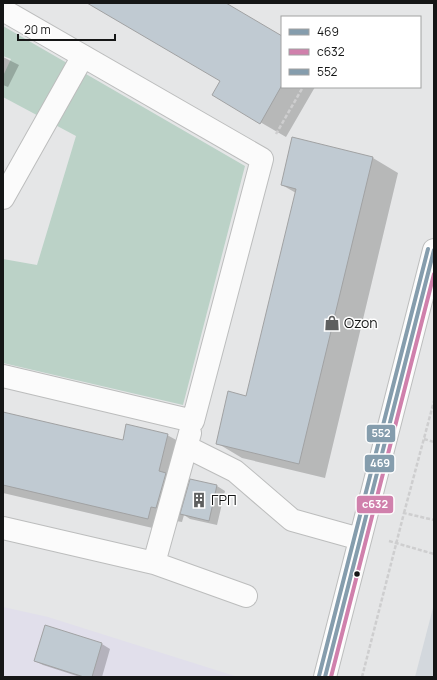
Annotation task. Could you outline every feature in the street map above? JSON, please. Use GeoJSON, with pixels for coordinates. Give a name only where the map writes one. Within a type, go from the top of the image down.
{"type":"FeatureCollection","features":[{"type":"Feature","properties":{"kind":"street"},"geometry":{"type":"LineString","coordinates":[[3,10],[262,159],[187,447],[154,564]]}},
{"type":"Feature","properties":{"kind":"street"},"geometry":{"type":"LineString","coordinates":[[3,198],[84,56]]}},
{"type":"Feature","properties":{"kind":"street"},"geometry":{"type":"LineString","coordinates":[[325,677],[434,250]]}},
{"type":"Feature","properties":{"kind":"street"},"geometry":{"type":"LineString","coordinates":[[3,376],[193,420]]}},
{"type":"Feature","properties":{"kind":"street"},"geometry":{"type":"LineString","coordinates":[[187,447],[235,471],[292,520],[361,535]]}},
{"type":"Feature","properties":{"kind":"street"},"geometry":{"type":"LineString","coordinates":[[3,528],[154,564],[246,596]]}},
{"type":"Feature","properties":{"kind":"path"},"geometry":{"type":"LineString","coordinates":[[262,159],[302,88]]}},
{"type":"Feature","properties":{"kind":"path"},"geometry":{"type":"LineString","coordinates":[[362,677],[434,401]]}},
{"type":"Feature","properties":{"kind":"path"},"geometry":{"type":"LineString","coordinates":[[424,439],[434,442]]}},
{"type":"Feature","properties":{"kind":"path"},"geometry":{"type":"LineString","coordinates":[[404,513],[434,520]]}},
{"type":"Feature","properties":{"kind":"path"},"geometry":{"type":"LineString","coordinates":[[361,535],[434,554]]}},
{"type":"Feature","properties":{"kind":"shaded area"},"geometry":{"type":"Polygon","coordinates":[[[434,604],[434,677],[415,677],[434,604]]]}},
{"type":"Feature","properties":{"kind":"shaded area"},"geometry":{"type":"Polygon","coordinates":[[[3,607],[48,617],[238,677],[3,677],[3,607]]]}},
{"type":"Feature","properties":{"kind":"green space"},"geometry":{"type":"Polygon","coordinates":[[[3,26],[245,166],[183,405],[3,363],[3,259],[37,265],[76,136],[3,97],[3,76],[11,59],[3,56],[3,26]]]}},
{"type":"Feature","properties":{"kind":"building"},"geometry":{"type":"Polygon","coordinates":[[[87,3],[226,3],[281,35],[281,87],[260,124],[212,95],[220,81],[87,3]]]}},
{"type":"Feature","properties":{"kind":"building"},"geometry":{"type":"Polygon","coordinates":[[[292,137],[373,157],[299,464],[216,444],[228,391],[246,396],[296,189],[281,185],[292,137]]]}},
{"type":"Feature","properties":{"kind":"building"},"geometry":{"type":"Polygon","coordinates":[[[3,412],[123,440],[126,424],[168,434],[159,471],[166,473],[156,508],[151,507],[148,519],[3,485],[3,412]]]}},
{"type":"Feature","properties":{"kind":"building","name":"ГРП"},"geometry":{"type":"Polygon","coordinates":[[[190,479],[217,485],[209,521],[180,514],[190,479]]]}},
{"type":"Feature","properties":{"kind":"building"},"geometry":{"type":"Polygon","coordinates":[[[45,625],[102,643],[92,677],[84,677],[34,661],[45,625]]]}},
{"type":"Feature","properties":{"kind":"transit line","name":"552"},"geometry":{"type":"LineString","coordinates":[[319,676],[428,249]]}},
{"type":"Feature","properties":{"kind":"transit line","name":"469"},"geometry":{"type":"LineString","coordinates":[[325,677],[434,250]]}},
{"type":"Feature","properties":{"kind":"transit line","name":"с632"},"geometry":{"type":"LineString","coordinates":[[331,677],[434,274]]}},
{"type":"Feature","properties":{"kind":"place","name":"Ozon"},"geometry":{"type":"Point","coordinates":[332,323]}},
{"type":"Feature","properties":{"kind":"place","name":"ГРП"},"geometry":{"type":"Point","coordinates":[199,500]}}]}
